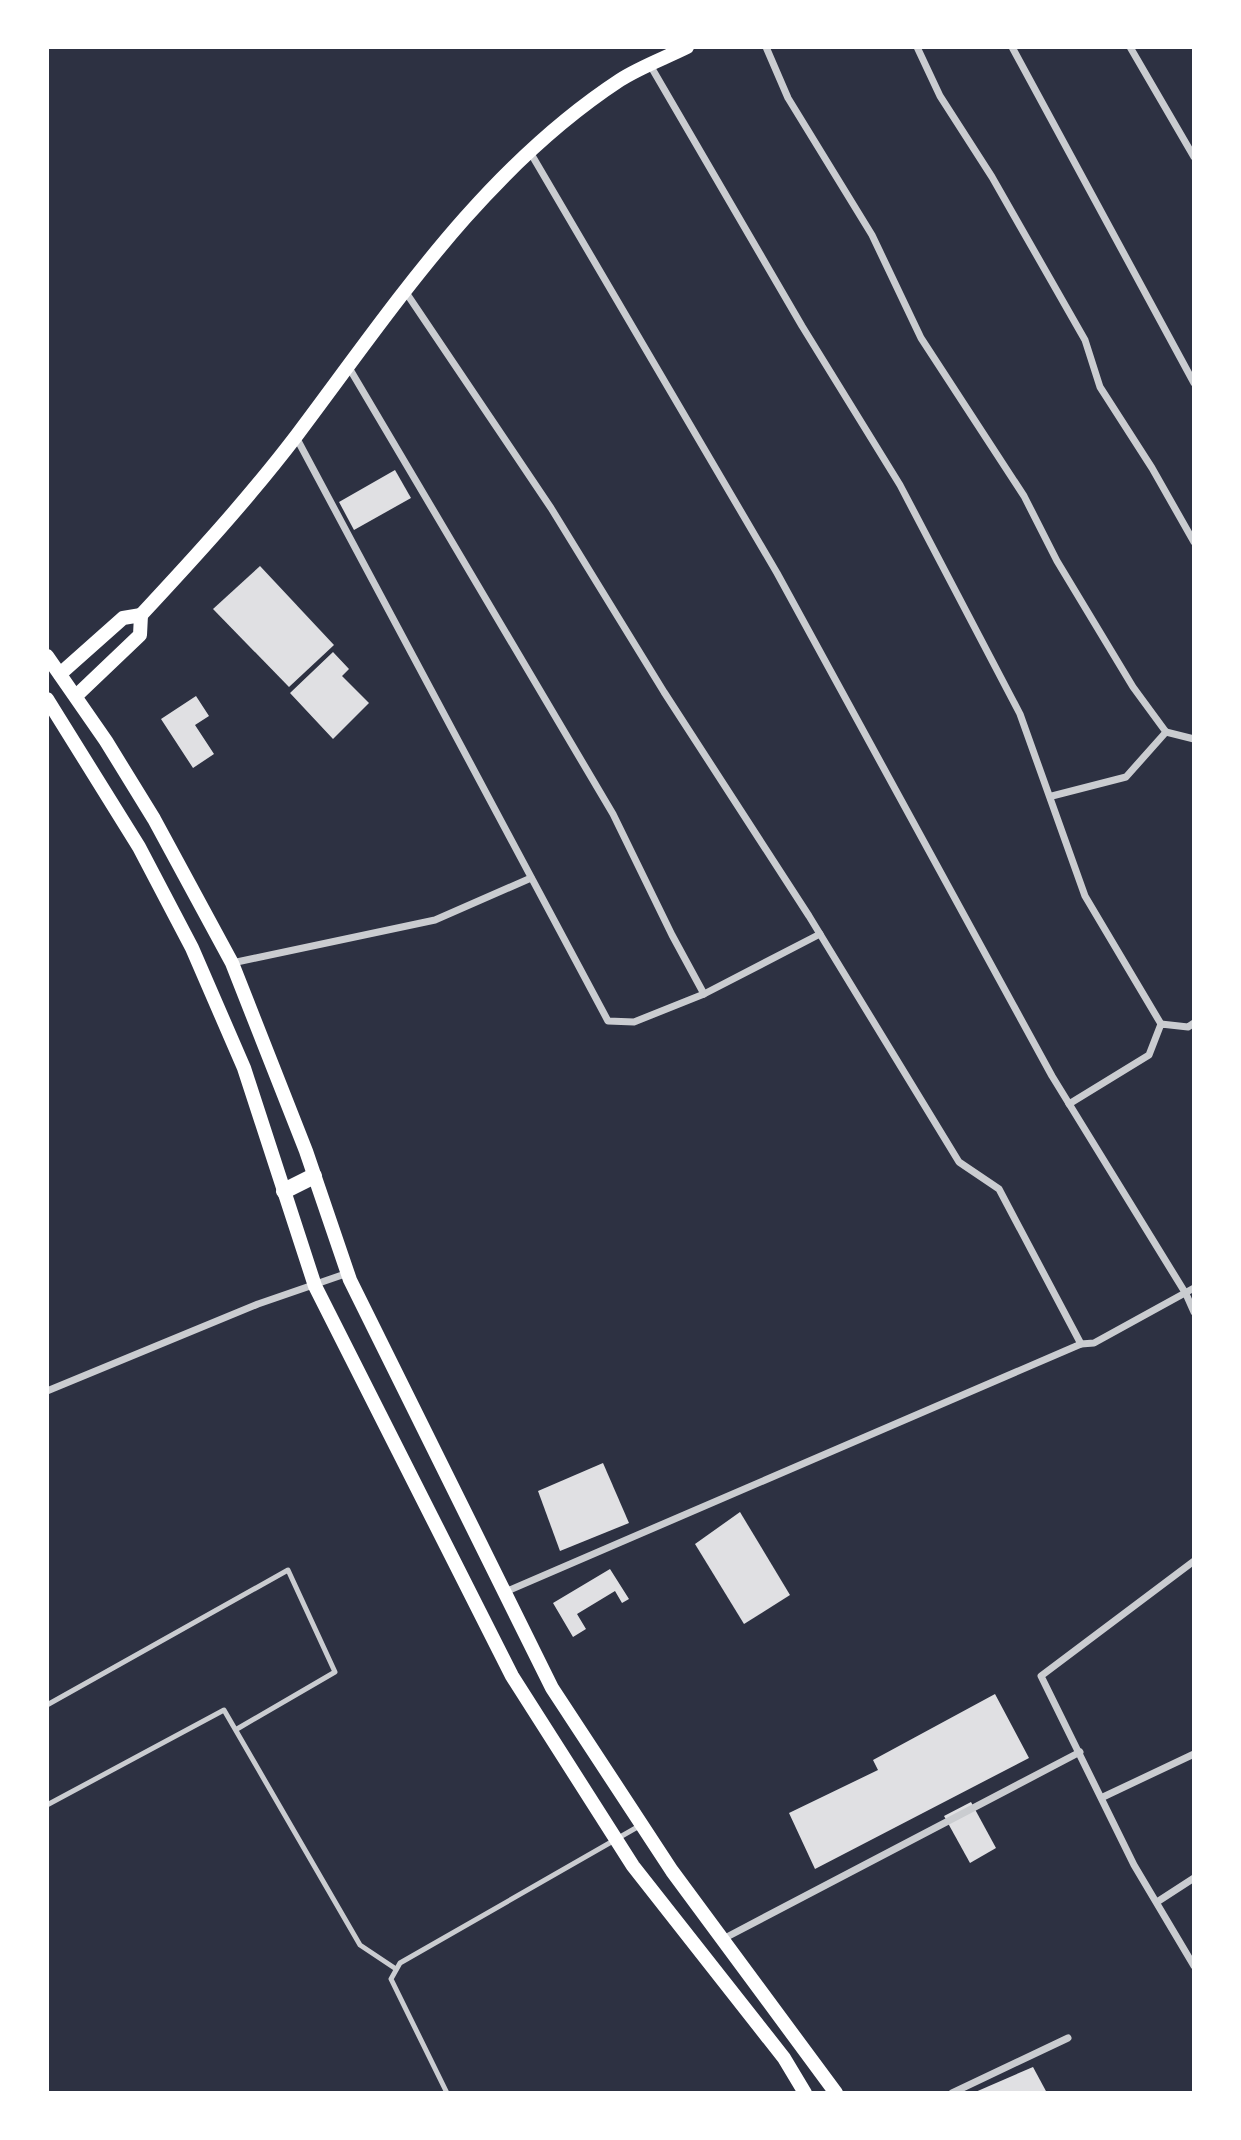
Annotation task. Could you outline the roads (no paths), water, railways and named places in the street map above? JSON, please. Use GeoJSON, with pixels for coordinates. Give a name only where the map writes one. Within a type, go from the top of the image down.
{"type":"FeatureCollection","features":[{"type":"Feature","properties":{"kind":"main road"},"geometry":{"type":"LineString","coordinates":[[60,674],[122,618],[141,615],[214,537],[296,437],[404,290],[469,210],[550,132],[622,79],[687,47]]}},
{"type":"Feature","properties":{"kind":"main road"},"geometry":{"type":"LineString","coordinates":[[76,696],[140,635],[141,615]]}},
{"type":"Feature","properties":{"kind":"main road"},"geometry":{"type":"LineString","coordinates":[[47,656],[76,696],[154,819],[232,963],[314,1176],[348,1273],[552,1688],[642,1825],[836,2093]]}},
{"type":"Feature","properties":{"kind":"main road"},"geometry":{"type":"LineString","coordinates":[[47,699],[139,847],[192,948],[244,1068],[315,1286],[512,1676],[633,1866],[784,2058],[805,2093]]}},
{"type":"Feature","properties":{"kind":"main road"},"geometry":{"type":"LineString","coordinates":[[284,1191],[314,1176]]}},
{"type":"Feature","properties":{"kind":"street"},"geometry":{"type":"LineString","coordinates":[[766,47],[788,97],[872,236],[921,338],[1024,496],[1057,561],[1133,687],[1166,732],[1194,739]]}},
{"type":"Feature","properties":{"kind":"street"},"geometry":{"type":"LineString","coordinates":[[917,47],[940,96],[992,177],[1085,340],[1100,387],[1152,468],[1194,542]]}},
{"type":"Feature","properties":{"kind":"street"},"geometry":{"type":"LineString","coordinates":[[1012,47],[1194,383]]}},
{"type":"Feature","properties":{"kind":"street"},"geometry":{"type":"LineString","coordinates":[[1130,47],[1194,157]]}},
{"type":"Feature","properties":{"kind":"street"},"geometry":{"type":"LineString","coordinates":[[650,65],[802,326],[900,485],[1020,714],[1052,796],[1085,896],[1161,1024]]}},
{"type":"Feature","properties":{"kind":"street"},"geometry":{"type":"LineString","coordinates":[[530,151],[777,573],[990,966],[1069,1104],[1186,1294],[1194,1312]]}},
{"type":"Feature","properties":{"kind":"street"},"geometry":{"type":"LineString","coordinates":[[404,290],[551,508],[820,934],[959,1162],[999,1189],[1081,1344]]}},
{"type":"Feature","properties":{"kind":"street"},"geometry":{"type":"LineString","coordinates":[[348,366],[613,814],[672,936],[704,993]]}},
{"type":"Feature","properties":{"kind":"street"},"geometry":{"type":"LineString","coordinates":[[296,437],[608,1021],[634,1022],[704,993],[820,934]]}},
{"type":"Feature","properties":{"kind":"street"},"geometry":{"type":"LineString","coordinates":[[1052,796],[1126,776],[1166,732]]}},
{"type":"Feature","properties":{"kind":"street"},"geometry":{"type":"LineString","coordinates":[[232,963],[435,920],[531,878]]}},
{"type":"Feature","properties":{"kind":"street"},"geometry":{"type":"LineString","coordinates":[[1161,1024],[1188,1027],[1194,1023]]}},
{"type":"Feature","properties":{"kind":"street"},"geometry":{"type":"LineString","coordinates":[[1069,1104],[1149,1055],[1161,1024]]}},
{"type":"Feature","properties":{"kind":"street"},"geometry":{"type":"LineString","coordinates":[[47,1391],[258,1304],[348,1273]]}},
{"type":"Feature","properties":{"kind":"street"},"geometry":{"type":"LineString","coordinates":[[505,1592],[1081,1344],[1094,1343],[1194,1288]]}},
{"type":"Feature","properties":{"kind":"street"},"geometry":{"type":"LineString","coordinates":[[1194,1561],[1041,1676],[1103,1797],[1134,1865],[1194,1966]]}},
{"type":"Feature","properties":{"kind":"street"},"geometry":{"type":"LineString","coordinates":[[723,1939],[1080,1752]]}},
{"type":"Feature","properties":{"kind":"street"},"geometry":{"type":"LineString","coordinates":[[1103,1797],[1194,1755]]}},
{"type":"Feature","properties":{"kind":"street"},"geometry":{"type":"LineString","coordinates":[[1157,1902],[1194,1878]]}},
{"type":"Feature","properties":{"kind":"street"},"geometry":{"type":"LineString","coordinates":[[952,2093],[1068,2038]]}},
{"type":"Feature","properties":{"kind":"lane"},"geometry":{"type":"LineString","coordinates":[[47,1705],[288,1570],[335,1672],[237,1729]]}},
{"type":"Feature","properties":{"kind":"lane"},"geometry":{"type":"LineString","coordinates":[[47,1805],[225,1710],[360,1945],[396,1969]]}},
{"type":"Feature","properties":{"kind":"lane"},"geometry":{"type":"LineString","coordinates":[[447,2093],[397,1997],[391,1979],[400,1963],[420,1949],[642,1825]]}}]}
